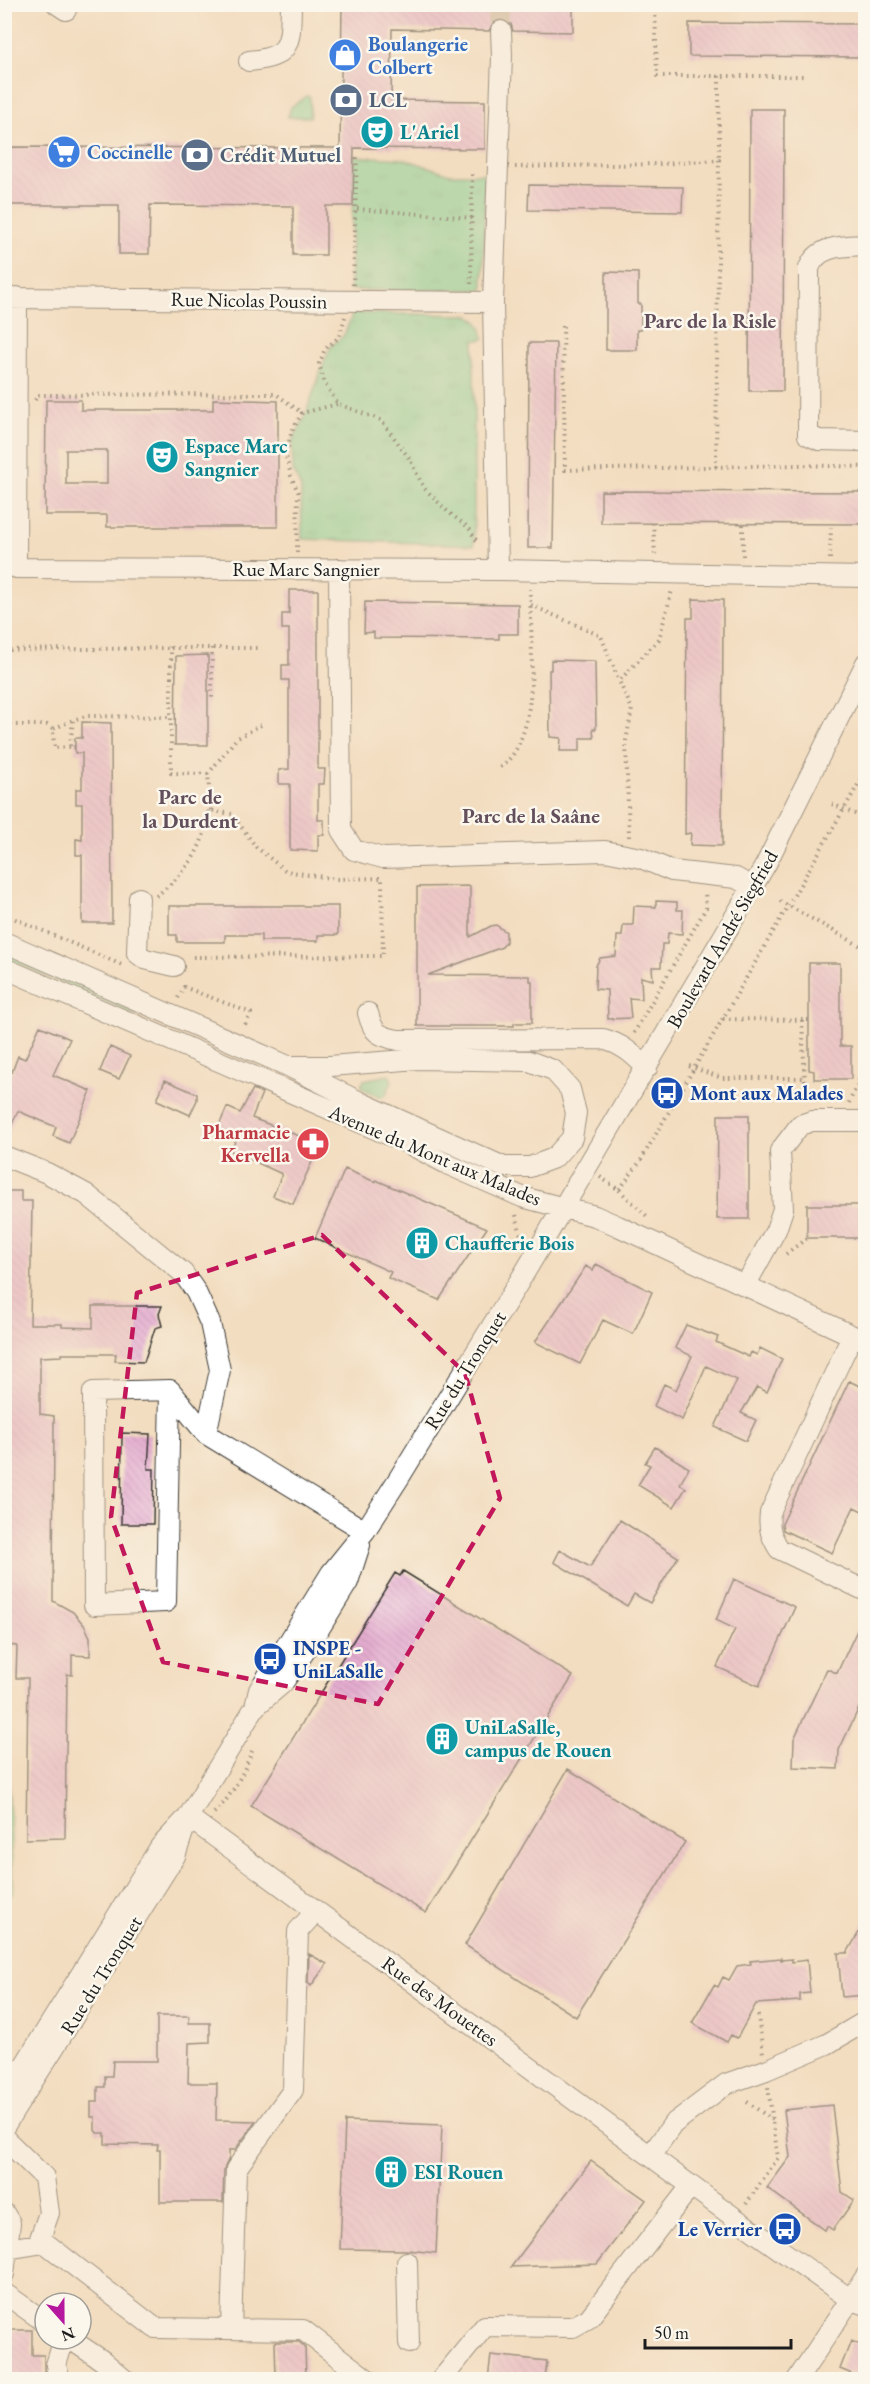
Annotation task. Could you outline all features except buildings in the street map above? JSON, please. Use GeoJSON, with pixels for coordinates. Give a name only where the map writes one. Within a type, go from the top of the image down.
{"type":"FeatureCollection","features":[{"type":"Feature","properties":{"kind":"street"},"geometry":{"type":"LineString","coordinates":[[249,61],[270,59],[282,52],[290,38],[291,4]]}},
{"type":"Feature","properties":{"kind":"street"},"geometry":{"type":"LineString","coordinates":[[498,561],[493,302],[501,31]]}},
{"type":"Feature","properties":{"kind":"street"},"geometry":{"type":"LineString","coordinates":[[866,245],[825,249],[813,257],[809,268],[808,424],[808,435],[819,440],[866,441]]}},
{"type":"Feature","properties":{"kind":"street","name":"Rue Nicolas Poussin"},"geometry":{"type":"LineString","coordinates":[[11,298],[493,302]]}},
{"type":"Feature","properties":{"kind":"street","name":"Rue Marc Sangnier"},"geometry":{"type":"LineString","coordinates":[[11,298],[16,427],[16,568],[339,569],[498,561],[531,570],[866,577]]}},
{"type":"Feature","properties":{"kind":"street"},"geometry":{"type":"LineString","coordinates":[[339,569],[341,830],[354,850],[383,858],[605,851],[641,858],[672,871],[736,878],[752,887]]}},
{"type":"Feature","properties":{"kind":"street","name":"Boulevard André Siegfried"},"geometry":{"type":"LineString","coordinates":[[563,1208],[752,887],[804,791],[866,663]]}},
{"type":"Feature","properties":{"kind":"street"},"geometry":{"type":"LineString","coordinates":[[139,901],[137,953],[145,958],[169,964]]}},
{"type":"Feature","properties":{"kind":"street"},"geometry":{"type":"LineString","coordinates":[[4,942],[288,1066],[360,1102],[504,1167],[530,1167],[554,1158],[572,1138],[576,1113],[570,1089],[553,1070],[529,1061],[418,1059],[330,1066],[288,1066]]}},
{"type":"Feature","properties":{"kind":"street","name":"Avenue du Mont aux Malades"},"geometry":{"type":"LineString","coordinates":[[4,968],[405,1142],[515,1194],[595,1216],[859,1339]]}},
{"type":"Feature","properties":{"kind":"street"},"geometry":{"type":"LineString","coordinates":[[368,1013],[372,1028],[382,1037],[398,1040],[603,1040],[617,1043],[625,1048],[647,1068]]}},
{"type":"Feature","properties":{"kind":"street"},"geometry":{"type":"LineString","coordinates":[[745,1286],[776,1230],[783,1209],[780,1150],[800,1125],[857,1121]]}},
{"type":"Feature","properties":{"kind":"street"},"geometry":{"type":"LineString","coordinates":[[4,1156],[47,1173],[86,1194],[183,1273],[196,1292],[210,1323],[220,1370],[206,1434]]}},
{"type":"Feature","properties":{"kind":"street","name":"Rue du Tronquet"},"geometry":{"type":"LineString","coordinates":[[4,2127],[176,1856],[255,1707],[259,1690],[331,1573],[364,1531],[399,1478],[563,1208]]}},
{"type":"Feature","properties":{"kind":"street"},"geometry":{"type":"LineString","coordinates":[[859,1339],[770,1513],[768,1526],[779,1549],[866,1591]]}},
{"type":"Feature","properties":{"kind":"street"},"geometry":{"type":"LineString","coordinates":[[170,1390],[206,1434],[364,1531]]}},
{"type":"Feature","properties":{"kind":"street"},"geometry":{"type":"LineString","coordinates":[[170,1390],[166,1602],[94,1605],[93,1392],[170,1390]]}},
{"type":"Feature","properties":{"kind":"street","name":"Rue du Tronquet"},"geometry":{"type":"LineString","coordinates":[[4,2098],[160,1846],[195,1822]]}},
{"type":"Feature","properties":{"kind":"street","name":"Rue des Mouettes"},"geometry":{"type":"LineString","coordinates":[[195,1822],[735,2218],[858,2302]]}},
{"type":"Feature","properties":{"kind":"street"},"geometry":{"type":"LineString","coordinates":[[231,2329],[236,2169],[293,2090],[298,1931],[316,1911]]}},
{"type":"Feature","properties":{"kind":"street"},"geometry":{"type":"LineString","coordinates":[[651,2155],[673,2124],[726,2084],[827,2044],[866,2021]]}},
{"type":"Feature","properties":{"kind":"street"},"geometry":{"type":"LineString","coordinates":[[4,2138],[44,2177],[49,2212],[38,2244],[7,2249]]}},
{"type":"Feature","properties":{"kind":"street"},"geometry":{"type":"LineString","coordinates":[[441,2379],[485,2326],[573,2327],[589,2319],[691,2186]]}},
{"type":"Feature","properties":{"kind":"street"},"geometry":{"type":"LineString","coordinates":[[4,2213],[10,2223],[4,2274]]}},
{"type":"Feature","properties":{"kind":"street"},"geometry":{"type":"LineString","coordinates":[[40,2239],[154,2328],[303,2330],[368,2379]]}},
{"type":"Feature","properties":{"kind":"street"},"geometry":{"type":"LineString","coordinates":[[407,2262],[409,2343]]}},
{"type":"Feature","properties":{"kind":"street"},"geometry":{"type":"LineString","coordinates":[[797,2379],[858,2302],[866,2276]]}},
{"type":"Feature","properties":{"kind":"street"},"geometry":{"type":"LineString","coordinates":[[4,2293],[33,2314]]}},
{"type":"Feature","properties":{"kind":"street"},"geometry":{"type":"LineString","coordinates":[[60,2351],[56,2365],[60,2379]]}},
{"type":"Feature","properties":{"kind":"street"},"geometry":{"type":"LineString","coordinates":[[88,2351],[125,2379]]}},
{"type":"Feature","properties":{"kind":"path"},"geometry":{"type":"LineString","coordinates":[[655,4],[657,76],[804,76]]}},
{"type":"Feature","properties":{"kind":"path"},"geometry":{"type":"LineString","coordinates":[[716,467],[719,76]]}},
{"type":"Feature","properties":{"kind":"path"},"geometry":{"type":"LineString","coordinates":[[338,404],[325,384],[319,364],[326,349],[339,337],[346,312],[352,301],[357,209],[357,156]]}},
{"type":"Feature","properties":{"kind":"path"},"geometry":{"type":"LineString","coordinates":[[498,173],[509,167],[660,164],[719,160]]}},
{"type":"Feature","properties":{"kind":"path"},"geometry":{"type":"LineString","coordinates":[[471,302],[472,174]]}},
{"type":"Feature","properties":{"kind":"path"},"geometry":{"type":"LineString","coordinates":[[357,209],[473,218]]}},
{"type":"Feature","properties":{"kind":"path"},"geometry":{"type":"LineString","coordinates":[[563,326],[565,470],[866,467]]}},
{"type":"Feature","properties":{"kind":"path"},"geometry":{"type":"LineString","coordinates":[[16,427],[38,395],[276,394],[302,413]]}},
{"type":"Feature","properties":{"kind":"path"},"geometry":{"type":"LineString","coordinates":[[295,569],[298,492],[286,456],[291,433],[302,413],[338,404],[381,420],[409,458],[424,488],[448,512],[469,528],[475,539],[498,561]]}},
{"type":"Feature","properties":{"kind":"path"},"geometry":{"type":"LineString","coordinates":[[619,681],[659,639],[671,594],[653,523]]}},
{"type":"Feature","properties":{"kind":"path"},"geometry":{"type":"LineString","coordinates":[[742,575],[743,524]]}},
{"type":"Feature","properties":{"kind":"path"},"geometry":{"type":"LineString","coordinates":[[830,576],[831,524]]}},
{"type":"Feature","properties":{"kind":"path"},"geometry":{"type":"LineString","coordinates":[[500,767],[508,762],[515,752],[525,728],[532,698],[531,570]]}},
{"type":"Feature","properties":{"kind":"path"},"geometry":{"type":"LineString","coordinates":[[530,605],[601,636],[632,709],[626,741],[630,856]]}},
{"type":"Feature","properties":{"kind":"path"},"geometry":{"type":"LineString","coordinates":[[171,648],[171,773],[208,774]]}},
{"type":"Feature","properties":{"kind":"path"},"geometry":{"type":"LineString","coordinates":[[212,648],[212,699]]}},
{"type":"Feature","properties":{"kind":"path"},"geometry":{"type":"LineString","coordinates":[[4,650],[261,648]]}},
{"type":"Feature","properties":{"kind":"path"},"geometry":{"type":"LineString","coordinates":[[53,729],[86,716],[171,717]]}},
{"type":"Feature","properties":{"kind":"path"},"geometry":{"type":"LineString","coordinates":[[53,729],[54,748],[73,747],[73,720]]}},
{"type":"Feature","properties":{"kind":"path"},"geometry":{"type":"LineString","coordinates":[[4,725],[47,725],[53,729]]}},
{"type":"Feature","properties":{"kind":"path"},"geometry":{"type":"LineString","coordinates":[[139,901],[149,900],[168,887],[186,869],[199,849],[206,832],[211,810],[208,774],[236,739],[261,725]]}},
{"type":"Feature","properties":{"kind":"path"},"geometry":{"type":"LineString","coordinates":[[619,1190],[641,1160],[866,771]]}},
{"type":"Feature","properties":{"kind":"path"},"geometry":{"type":"LineString","coordinates":[[832,804],[866,819]]}},
{"type":"Feature","properties":{"kind":"path"},"geometry":{"type":"LineString","coordinates":[[169,964],[175,957],[383,956],[382,878],[335,879],[286,870],[256,847],[232,814],[211,810]]}},
{"type":"Feature","properties":{"kind":"path"},"geometry":{"type":"LineString","coordinates":[[625,1048],[706,908],[704,874]]}},
{"type":"Feature","properties":{"kind":"path"},"geometry":{"type":"LineString","coordinates":[[780,901],[866,949]]}},
{"type":"Feature","properties":{"kind":"path"},"geometry":{"type":"LineString","coordinates":[[4,914],[126,967]]}},
{"type":"Feature","properties":{"kind":"path"},"geometry":{"type":"LineString","coordinates":[[169,996],[177,999],[184,987],[251,1013],[243,1027],[251,1030]]}},
{"type":"Feature","properties":{"kind":"path"},"geometry":{"type":"LineString","coordinates":[[723,1019],[809,1020]]}},
{"type":"Feature","properties":{"kind":"path"},"geometry":{"type":"LineString","coordinates":[[802,1020],[807,1123]]}},
{"type":"Feature","properties":{"kind":"path"},"geometry":{"type":"LineString","coordinates":[[857,1121],[848,1104],[866,1064]]}},
{"type":"Feature","properties":{"kind":"path"},"geometry":{"type":"LineString","coordinates":[[689,1066],[722,1078],[805,1078]]}},
{"type":"Feature","properties":{"kind":"path"},"geometry":{"type":"LineString","coordinates":[[603,1179],[619,1190],[656,1224]]}},
{"type":"Feature","properties":{"kind":"path"},"geometry":{"type":"LineString","coordinates":[[785,1254],[807,1238]]}},
{"type":"Feature","properties":{"kind":"path"},"geometry":{"type":"LineString","coordinates":[[195,1822],[221,1806],[247,1765],[256,1741]]}},
{"type":"Feature","properties":{"kind":"path"},"geometry":{"type":"LineString","coordinates":[[735,2218],[778,2158],[758,2015]]}},
{"type":"Feature","properties":{"kind":"path"},"geometry":{"type":"LineString","coordinates":[[747,2102],[773,2121]]}},
{"type":"Feature","properties":{"kind":"highlighted area"},"geometry":{"type":"Polygon","coordinates":[[[322,1235],[465,1373],[500,1498],[378,1704],[163,1662],[111,1517],[137,1293],[322,1235]]]}},
{"type":"Feature","properties":{"kind":"green space"},"geometry":{"type":"Polygon","coordinates":[[[307,96],[310,97],[310,117],[288,117],[291,107],[307,96]]]}},
{"type":"Feature","properties":{"kind":"green space"},"geometry":{"type":"Polygon","coordinates":[[[354,156],[404,159],[450,174],[485,174],[483,290],[350,290],[354,156]]]}},
{"type":"Feature","properties":{"kind":"green space"},"geometry":{"type":"Polygon","coordinates":[[[353,313],[466,315],[474,318],[481,327],[484,339],[474,341],[474,545],[302,539],[301,488],[293,471],[292,442],[304,419],[331,346],[344,335],[353,313]]]}},
{"type":"Feature","properties":{"kind":"green space"},"geometry":{"type":"Polygon","coordinates":[[[5,952],[138,1011],[137,1016],[5,958],[5,952]]]}},
{"type":"Feature","properties":{"kind":"green space"},"geometry":{"type":"Polygon","coordinates":[[[389,1075],[392,1081],[386,1095],[382,1097],[361,1086],[364,1080],[389,1075]]]}},
{"type":"Feature","properties":{"kind":"green space"},"geometry":{"type":"Polygon","coordinates":[[[5,1700],[13,1891],[4,1909],[5,1700]]]}},
{"type":"Feature","properties":{"kind":"tunnel"},"geometry":{"type":"LineString","coordinates":[[500,4],[501,31]]}},
{"type":"Feature","properties":{"kind":"place","name":"Boulangerie Colbert"},"geometry":{"type":"Point","coordinates":[345,55]}},
{"type":"Feature","properties":{"kind":"place","name":"LCL"},"geometry":{"type":"Point","coordinates":[346,100]}},
{"type":"Feature","properties":{"kind":"place","name":"L'Ariel"},"geometry":{"type":"Point","coordinates":[377,132]}},
{"type":"Feature","properties":{"kind":"place","name":"Coccinelle"},"geometry":{"type":"Point","coordinates":[64,152]}},
{"type":"Feature","properties":{"kind":"place","name":"Crédit Mutuel"},"geometry":{"type":"Point","coordinates":[197,155]}},
{"type":"Feature","properties":{"kind":"place","name":"Espace Marc Sangnier"},"geometry":{"type":"Point","coordinates":[162,457]}},
{"type":"Feature","properties":{"kind":"place","name":"Mont aux Malades"},"geometry":{"type":"Point","coordinates":[667,1093]}},
{"type":"Feature","properties":{"kind":"place","name":"Pharmacie Kervella"},"geometry":{"type":"Point","coordinates":[313,1144]}},
{"type":"Feature","properties":{"kind":"place","name":"Chaufferie Bois"},"geometry":{"type":"Point","coordinates":[422,1243]}},
{"type":"Feature","properties":{"kind":"place","name":"INSPE - UniLaSalle"},"geometry":{"type":"Point","coordinates":[270,1659]}},
{"type":"Feature","properties":{"kind":"place","name":"UniLaSalle, campus de Rouen"},"geometry":{"type":"Point","coordinates":[442,1739]}},
{"type":"Feature","properties":{"kind":"place","name":"ESI Rouen"},"geometry":{"type":"Point","coordinates":[391,2172]}},
{"type":"Feature","properties":{"kind":"place","name":"Le Verrier"},"geometry":{"type":"Point","coordinates":[785,2229]}},
{"type":"Feature","properties":{"kind":"district","name":"Parc de la Risle"},"geometry":{"type":"Point","coordinates":[710,321]}},
{"type":"Feature","properties":{"kind":"district","name":"Parc de la Durdent"},"geometry":{"type":"Point","coordinates":[190,809]}},
{"type":"Feature","properties":{"kind":"district","name":"Parc de la Saâne"},"geometry":{"type":"Point","coordinates":[531,816]}}]}
